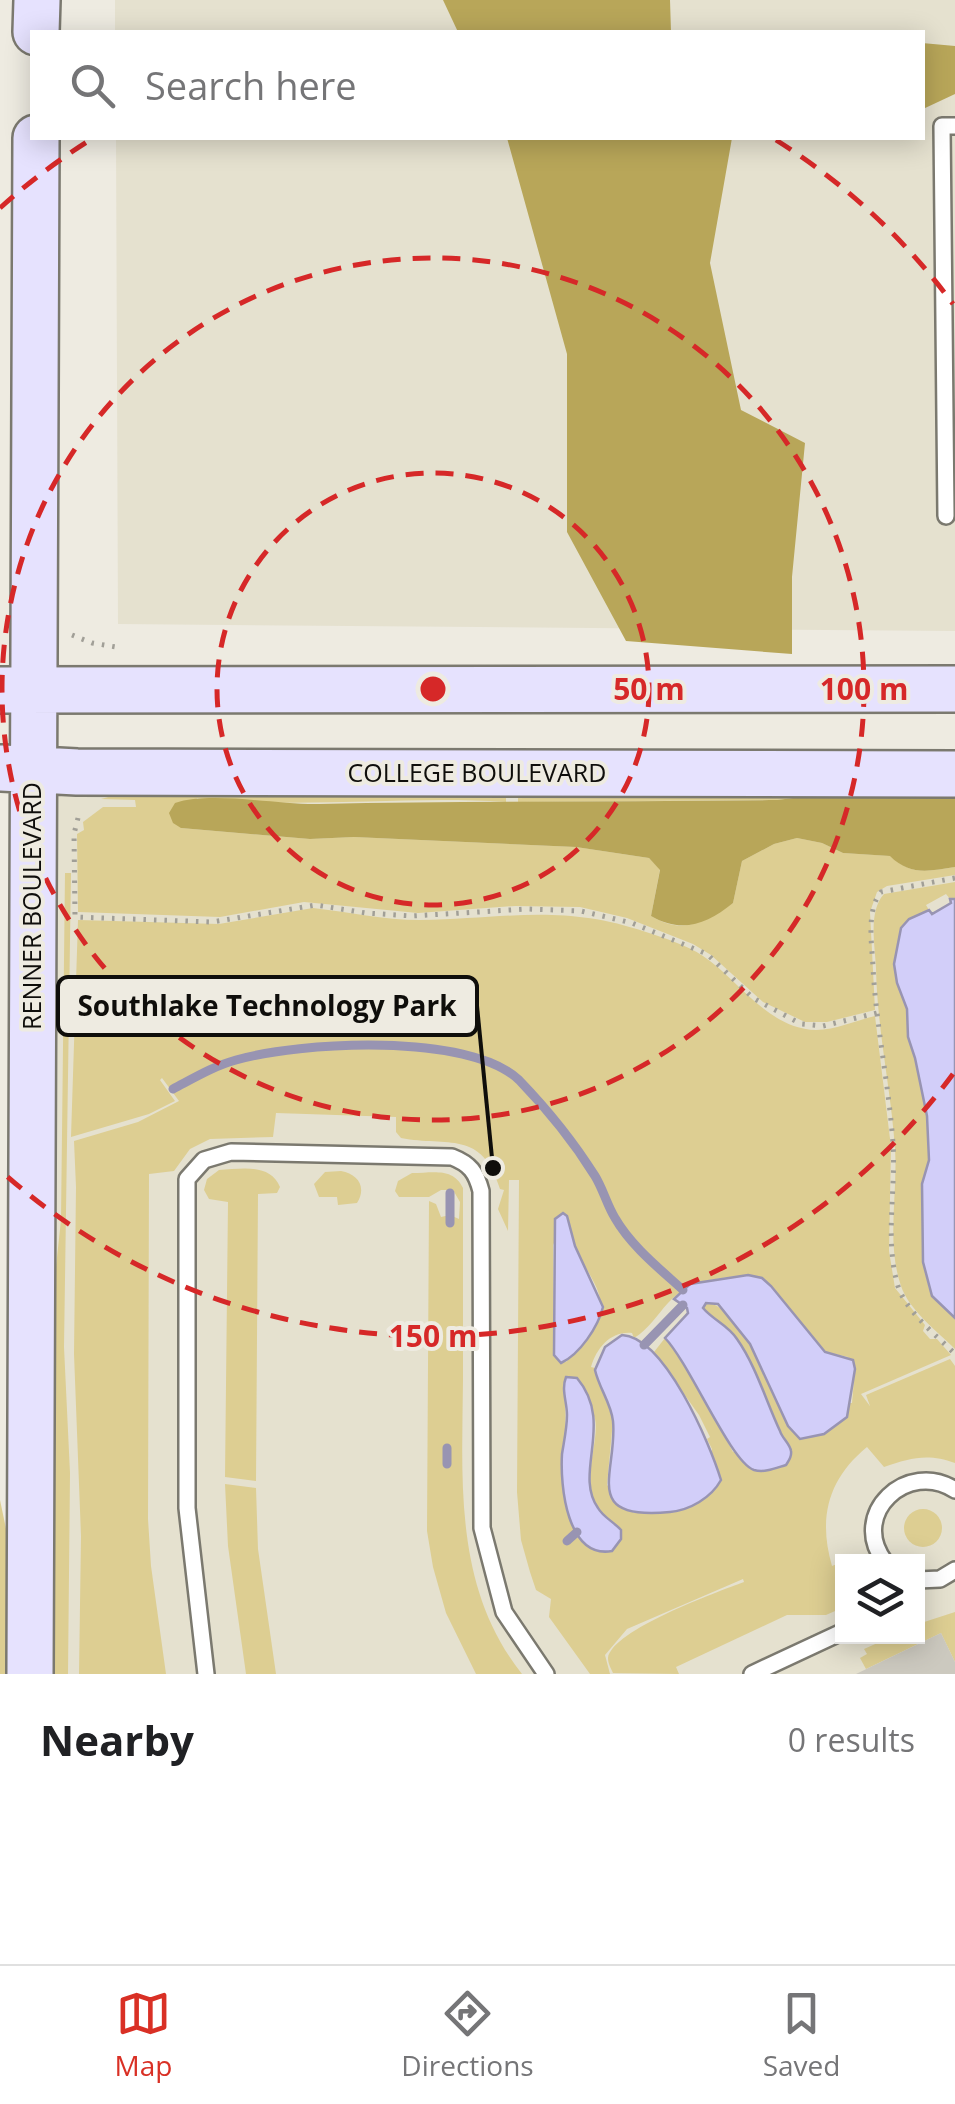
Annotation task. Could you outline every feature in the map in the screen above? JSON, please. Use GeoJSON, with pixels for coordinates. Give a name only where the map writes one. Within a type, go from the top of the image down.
{"type":"FeatureCollection","features":[{"type":"Feature","properties":{"kind":"main road"},"geometry":{"type":"LineString","coordinates":[[36,0],[36,30]]}},
{"type":"Feature","properties":{"kind":"main road","name":"RENNER BOULEVARD"},"geometry":{"type":"LineString","coordinates":[[30,1674],[16,690],[36,140]]}},
{"type":"Feature","properties":{"kind":"main road"},"geometry":{"type":"LineString","coordinates":[[16,690],[955,689]]}},
{"type":"Feature","properties":{"kind":"main road","name":"COLLEGE BOULEVARD"},"geometry":{"type":"LineString","coordinates":[[16,768],[76,772],[955,774]]}},
{"type":"Feature","properties":{"kind":"lane"},"geometry":{"type":"LineString","coordinates":[[946,516],[950,352],[942,126],[955,126]]}},
{"type":"Feature","properties":{"kind":"lane"},"geometry":{"type":"LineString","coordinates":[[206,1674],[187,1508],[187,1179],[204,1160],[231,1152],[452,1157],[466,1162],[476,1174],[481,1191],[482,1528],[504,1612],[546,1674]]}},
{"type":"Feature","properties":{"kind":"lane"},"geometry":{"type":"LineString","coordinates":[[881,1554],[874,1539],[874,1522],[880,1505],[891,1492],[920,1480],[936,1481],[955,1490]]}},
{"type":"Feature","properties":{"kind":"lane"},"geometry":{"type":"LineString","coordinates":[[925,1580],[940,1579],[955,1570]]}},
{"type":"Feature","properties":{"kind":"lane"},"geometry":{"type":"LineString","coordinates":[[752,1674],[835,1635]]}},
{"type":"Feature","properties":{"kind":"path"},"geometry":{"type":"LineString","coordinates":[[70,635],[116,647]]}},
{"type":"Feature","properties":{"kind":"path"},"geometry":{"type":"LineString","coordinates":[[78,818],[74,834],[75,917],[212,922],[316,905],[366,914],[412,916],[581,910],[632,923],[697,949],[753,998],[801,1024],[823,1026],[877,1012]]}},
{"type":"Feature","properties":{"kind":"path"},"geometry":{"type":"LineString","coordinates":[[955,878],[890,889],[878,895],[873,910],[877,1012],[893,1149],[891,1242],[896,1281],[907,1303],[955,1354]]}},
{"type":"Feature","properties":{"kind":"shaded area"},"geometry":{"type":"Polygon","coordinates":[[[115,0],[955,0],[955,631],[118,624],[116,140],[925,140],[925,30],[115,30],[115,0]]]}},
{"type":"Feature","properties":{"kind":"shaded area"},"geometry":{"type":"Polygon","coordinates":[[[443,0],[670,0],[671,30],[457,30],[443,0]]]}},
{"type":"Feature","properties":{"kind":"shaded area"},"geometry":{"type":"Polygon","coordinates":[[[925,43],[955,46],[955,94],[925,108],[925,43]]]}},
{"type":"Feature","properties":{"kind":"shaded area"},"geometry":{"type":"Polygon","coordinates":[[[508,140],[732,140],[710,263],[741,410],[805,443],[792,577],[792,654],[626,641],[567,532],[567,354],[508,140]]]}},
{"type":"Feature","properties":{"kind":"shaded area"},"geometry":{"type":"Polygon","coordinates":[[[31,769],[955,774],[955,1674],[30,1674],[31,769]]]}},
{"type":"Feature","properties":{"kind":"shaded area"},"geometry":{"type":"Polygon","coordinates":[[[123,793],[506,796],[506,802],[274,803],[197,798],[181,828],[310,839],[354,837],[576,847],[649,858],[660,869],[651,916],[674,925],[694,924],[733,903],[742,861],[774,844],[797,838],[843,853],[891,856],[913,869],[955,867],[955,875],[887,886],[877,892],[870,912],[875,1010],[827,1022],[805,1022],[763,1002],[711,955],[693,944],[627,918],[580,907],[515,906],[418,913],[304,902],[220,917],[78,912],[77,834],[84,830],[83,822],[103,807],[136,807],[135,800],[101,799],[123,793]]]}},
{"type":"Feature","properties":{"kind":"shaded area"},"geometry":{"type":"Polygon","coordinates":[[[518,796],[809,796],[777,800],[518,802],[518,796]]]}},
{"type":"Feature","properties":{"kind":"shaded area"},"geometry":{"type":"Polygon","coordinates":[[[809,796],[955,796],[955,867],[912,869],[890,856],[843,853],[797,838],[774,844],[742,861],[733,903],[704,921],[673,925],[651,916],[660,870],[649,858],[576,847],[354,837],[310,839],[181,828],[173,823],[169,813],[175,803],[207,798],[319,804],[777,800],[809,796]]]}},
{"type":"Feature","properties":{"kind":"shaded area"},"geometry":{"type":"Polygon","coordinates":[[[65,873],[71,873],[64,1347],[70,1473],[68,1674],[49,1674],[46,1360],[61,1220],[65,873]]]}},
{"type":"Feature","properties":{"kind":"shaded area"},"geometry":{"type":"Polygon","coordinates":[[[955,882],[955,899],[946,894],[926,905],[929,910],[913,919],[897,983],[907,1009],[908,1037],[927,1116],[930,1160],[922,1184],[923,1262],[929,1289],[955,1318],[955,1349],[910,1303],[897,1269],[893,1235],[895,1149],[879,1014],[874,929],[876,910],[884,894],[955,882]]]}},
{"type":"Feature","properties":{"kind":"shaded area"},"geometry":{"type":"Polygon","coordinates":[[[950,899],[955,899],[955,1318],[932,1296],[923,1262],[922,1184],[929,1160],[927,1116],[908,1037],[907,1009],[894,964],[901,928],[909,919],[929,910],[932,914],[951,903],[950,899]]]}},
{"type":"Feature","properties":{"kind":"shaded area"},"geometry":{"type":"Polygon","coordinates":[[[313,908],[406,920],[533,915],[587,918],[646,932],[690,948],[768,1012],[799,1027],[823,1030],[875,1016],[891,1147],[889,1251],[895,1288],[925,1325],[923,1331],[930,1339],[937,1339],[951,1355],[861,1394],[870,1406],[866,1395],[950,1359],[955,1366],[955,1463],[919,1458],[884,1467],[867,1447],[843,1472],[830,1500],[826,1532],[832,1566],[835,1565],[835,1611],[826,1615],[787,1615],[676,1667],[679,1674],[613,1673],[608,1658],[627,1636],[667,1613],[744,1582],[743,1579],[627,1629],[605,1655],[610,1674],[590,1674],[549,1617],[551,1599],[536,1590],[521,1540],[517,1492],[519,1180],[509,1180],[508,1231],[498,1209],[504,1190],[484,1157],[473,1149],[448,1142],[401,1138],[396,1132],[396,1117],[276,1113],[273,1137],[210,1139],[190,1149],[174,1171],[149,1174],[148,1519],[166,1674],[79,1674],[81,1536],[74,1354],[74,1141],[138,1122],[179,1101],[162,1078],[175,1101],[149,1114],[71,1137],[78,920],[219,924],[313,908]],[[567,1216],[553,1245],[554,1354],[566,1362],[598,1319],[600,1303],[573,1241],[567,1216]],[[748,1275],[685,1289],[639,1335],[634,1338],[632,1333],[624,1333],[611,1338],[594,1360],[591,1367],[595,1368],[613,1420],[607,1485],[634,1513],[677,1512],[704,1499],[712,1449],[707,1439],[710,1437],[654,1352],[665,1338],[691,1373],[733,1452],[791,1448],[775,1423],[746,1353],[734,1335],[703,1308],[706,1303],[717,1306],[740,1328],[768,1377],[778,1404],[852,1403],[855,1369],[848,1357],[826,1352],[771,1286],[748,1275]],[[563,1388],[563,1483],[621,1530],[600,1511],[592,1497],[596,1432],[593,1414],[563,1388]]]}},
{"type":"Feature","properties":{"kind":"shaded area"},"geometry":{"type":"Polygon","coordinates":[[[219,1170],[262,1171],[280,1187],[277,1193],[258,1194],[256,1481],[225,1477],[228,1202],[209,1199],[204,1190],[207,1179],[219,1170]]]}},
{"type":"Feature","properties":{"kind":"shaded area"},"geometry":{"type":"Polygon","coordinates":[[[341,1171],[359,1182],[357,1203],[338,1205],[337,1197],[319,1197],[314,1184],[325,1172],[341,1171]]]}},
{"type":"Feature","properties":{"kind":"shaded area"},"geometry":{"type":"Polygon","coordinates":[[[412,1173],[448,1174],[463,1188],[462,1457],[467,1533],[484,1606],[500,1641],[522,1674],[476,1674],[446,1613],[433,1567],[427,1531],[429,1201],[436,1204],[441,1217],[459,1219],[460,1202],[453,1190],[441,1190],[429,1197],[399,1197],[395,1191],[398,1181],[412,1173]]]}},
{"type":"Feature","properties":{"kind":"shaded area"},"geometry":{"type":"Polygon","coordinates":[[[563,1213],[603,1307],[587,1339],[561,1363],[554,1355],[555,1219],[563,1213]]]}},
{"type":"Feature","properties":{"kind":"shaded area"},"geometry":{"type":"Polygon","coordinates":[[[748,1275],[762,1278],[771,1286],[825,1352],[853,1360],[855,1369],[847,1417],[824,1434],[800,1439],[788,1426],[750,1344],[718,1304],[706,1303],[703,1308],[744,1349],[790,1448],[791,1457],[786,1465],[762,1471],[754,1470],[734,1450],[665,1338],[688,1313],[674,1299],[690,1284],[748,1275]]]}},
{"type":"Feature","properties":{"kind":"shaded area"},"geometry":{"type":"Polygon","coordinates":[[[622,1335],[638,1340],[669,1372],[696,1419],[721,1480],[706,1498],[685,1509],[642,1513],[623,1509],[613,1501],[609,1475],[613,1421],[595,1370],[605,1347],[622,1335]]]}},
{"type":"Feature","properties":{"kind":"shaded area"},"geometry":{"type":"Polygon","coordinates":[[[566,1377],[577,1378],[593,1412],[591,1494],[600,1511],[621,1530],[621,1539],[612,1551],[585,1544],[569,1518],[562,1468],[566,1377]]]}},
{"type":"Feature","properties":{"kind":"shaded area"},"geometry":{"type":"Polygon","coordinates":[[[225,1484],[256,1488],[258,1549],[276,1674],[246,1674],[228,1546],[225,1484]]]}},
{"type":"Feature","properties":{"kind":"shaded area"},"geometry":{"type":"Polygon","coordinates":[[[0,1500],[9,1543],[12,1674],[0,1674],[0,1500]]]}},
{"type":"Feature","properties":{"kind":"shaded area"},"geometry":{"type":"Polygon","coordinates":[[[923,1509],[937,1514],[942,1528],[937,1542],[923,1547],[909,1542],[904,1528],[909,1514],[923,1509]]]}},
{"type":"Feature","properties":{"kind":"shaded area"},"geometry":{"type":"Polygon","coordinates":[[[955,1612],[955,1662],[941,1633],[925,1641],[925,1622],[955,1612]]]}},
{"type":"Feature","properties":{"kind":"shaded area"},"geometry":{"type":"Polygon","coordinates":[[[875,1644],[918,1644],[866,1669],[860,1658],[867,1654],[864,1649],[875,1644]]]}},
{"type":"Feature","properties":{"kind":"building"},"geometry":{"type":"Polygon","coordinates":[[[941,1633],[955,1662],[955,1674],[856,1674],[925,1644],[941,1633]]]}},
{"type":"Feature","properties":{"kind":"waterway"},"geometry":{"type":"LineString","coordinates":[[173,1089],[228,1063],[264,1054],[340,1046],[424,1048],[463,1054],[495,1065],[519,1080],[550,1114],[595,1176],[629,1238],[683,1290]]}},
{"type":"Feature","properties":{"kind":"waterway"},"geometry":{"type":"LineString","coordinates":[[450,1193],[450,1223]]}},
{"type":"Feature","properties":{"kind":"waterway"},"geometry":{"type":"LineString","coordinates":[[644,1345],[683,1305]]}},
{"type":"Feature","properties":{"kind":"waterway"},"geometry":{"type":"LineString","coordinates":[[447,1448],[447,1464]]}},
{"type":"Feature","properties":{"kind":"waterway"},"geometry":{"type":"LineString","coordinates":[[567,1541],[577,1532]]}},
{"type":"Feature","properties":{"kind":"place","name":"Southlake Technology Park"},"geometry":{"type":"Point","coordinates":[493,1168]}}]}
